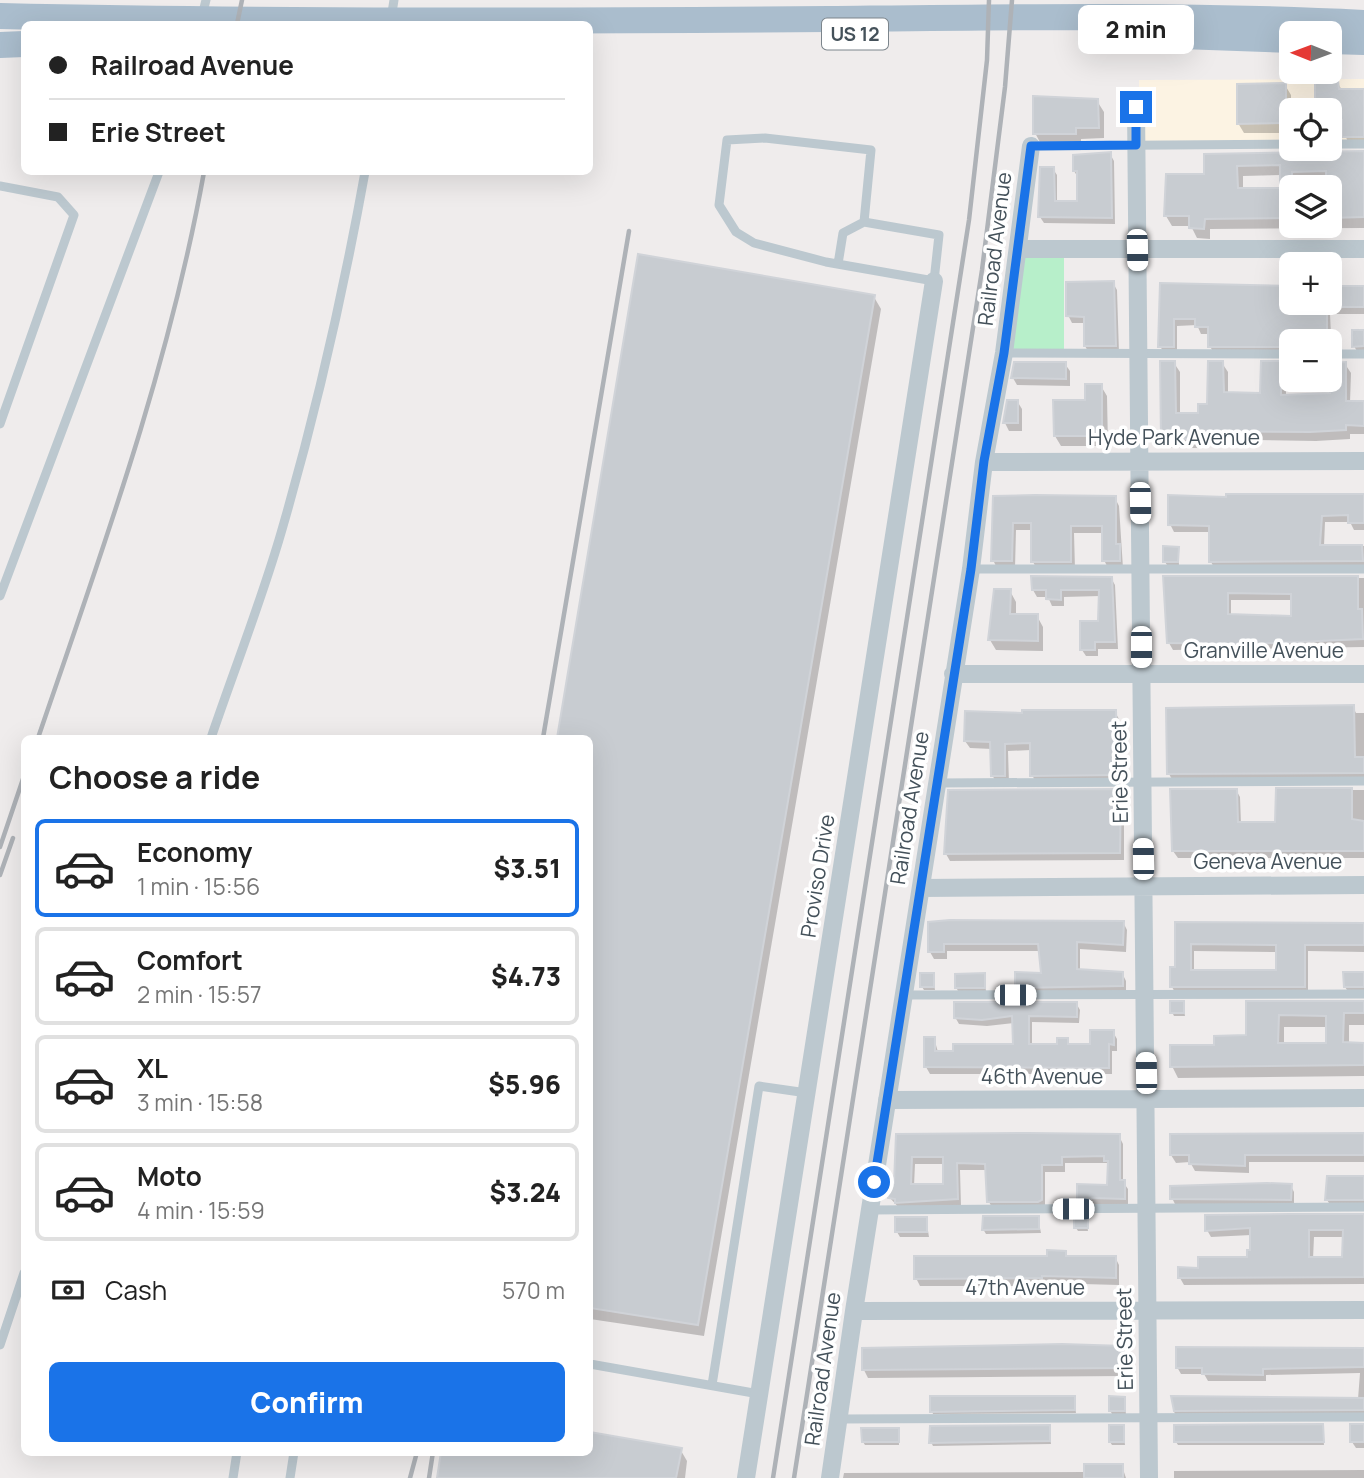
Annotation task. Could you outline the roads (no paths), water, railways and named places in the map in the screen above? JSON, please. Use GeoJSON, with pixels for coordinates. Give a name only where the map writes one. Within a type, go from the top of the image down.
{"type":"FeatureCollection","features":[{"type":"Feature","properties":{"kind":"main road","name":"US 12"},"geometry":{"type":"LineString","coordinates":[[0,16],[161,20],[830,19],[1364,23]]}},
{"type":"Feature","properties":{"kind":"main road","name":"US 12"},"geometry":{"type":"LineString","coordinates":[[593,36],[1120,23],[1279,39]]}},
{"type":"Feature","properties":{"kind":"main road"},"geometry":{"type":"LineString","coordinates":[[1342,41],[1364,42]]}},
{"type":"Feature","properties":{"kind":"main road"},"geometry":{"type":"LineString","coordinates":[[0,45],[21,44]]}},
{"type":"Feature","properties":{"kind":"street","name":"Erie Street"},"geometry":{"type":"LineString","coordinates":[[1136,107],[1149,1478]]}},
{"type":"Feature","properties":{"kind":"street","name":"Railroad Avenue"},"geometry":{"type":"LineString","coordinates":[[830,1478],[971,569],[984,461],[1004,353],[1031,146]]}},
{"type":"Feature","properties":{"kind":"street"},"geometry":{"type":"LineString","coordinates":[[1018,249],[1364,249]]}},
{"type":"Feature","properties":{"kind":"street","name":"Proviso Drive"},"geometry":{"type":"LineString","coordinates":[[746,1478],[934,281]]}},
{"type":"Feature","properties":{"kind":"street","name":"Hyde Park Avenue"},"geometry":{"type":"LineString","coordinates":[[984,461],[1364,461]]}},
{"type":"Feature","properties":{"kind":"street","name":"Granville Avenue"},"geometry":{"type":"LineString","coordinates":[[953,674],[1364,674]]}},
{"type":"Feature","properties":{"kind":"street","name":"Geneva Avenue"},"geometry":{"type":"LineString","coordinates":[[921,888],[1364,885]]}},
{"type":"Feature","properties":{"kind":"street","name":"46th Avenue"},"geometry":{"type":"LineString","coordinates":[[887,1100],[1364,1098]]}},
{"type":"Feature","properties":{"kind":"street","name":"47th Avenue"},"geometry":{"type":"LineString","coordinates":[[854,1311],[1364,1310]]}},
{"type":"Feature","properties":{"kind":"lane"},"geometry":{"type":"LineString","coordinates":[[201,21],[205,0]]}},
{"type":"Feature","properties":{"kind":"lane"},"geometry":{"type":"LineString","coordinates":[[390,21],[394,0]]}},
{"type":"Feature","properties":{"kind":"lane"},"geometry":{"type":"LineString","coordinates":[[838,264],[844,233],[864,222],[939,235],[934,281],[838,264],[754,243],[736,232],[719,205],[727,140],[765,138],[871,150],[864,222]]}},
{"type":"Feature","properties":{"kind":"lane"},"geometry":{"type":"LineString","coordinates":[[1342,144],[1364,144]]}},
{"type":"Feature","properties":{"kind":"lane"},"geometry":{"type":"LineString","coordinates":[[1031,146],[1279,145]]}},
{"type":"Feature","properties":{"kind":"lane"},"geometry":{"type":"LineString","coordinates":[[0,596],[158,175]]}},
{"type":"Feature","properties":{"kind":"lane"},"geometry":{"type":"LineString","coordinates":[[212,735],[280,535],[312,421],[349,270],[365,175]]}},
{"type":"Feature","properties":{"kind":"lane"},"geometry":{"type":"LineString","coordinates":[[0,186],[58,197],[74,215],[0,424]]}},
{"type":"Feature","properties":{"kind":"lane"},"geometry":{"type":"LineString","coordinates":[[1004,353],[1279,354]]}},
{"type":"Feature","properties":{"kind":"lane"},"geometry":{"type":"LineString","coordinates":[[1342,354],[1364,354]]}},
{"type":"Feature","properties":{"kind":"lane"},"geometry":{"type":"LineString","coordinates":[[971,569],[1364,569]]}},
{"type":"Feature","properties":{"kind":"lane"},"geometry":{"type":"LineString","coordinates":[[936,783],[1364,781]]}},
{"type":"Feature","properties":{"kind":"lane"},"geometry":{"type":"LineString","coordinates":[[904,995],[1364,994]]}},
{"type":"Feature","properties":{"kind":"lane"},"geometry":{"type":"LineString","coordinates":[[712,1385],[759,1086],[807,1093]]}},
{"type":"Feature","properties":{"kind":"lane"},"geometry":{"type":"LineString","coordinates":[[870,1210],[1364,1207]]}},
{"type":"Feature","properties":{"kind":"lane"},"geometry":{"type":"LineString","coordinates":[[0,1345],[21,1282]]}},
{"type":"Feature","properties":{"kind":"lane"},"geometry":{"type":"LineString","coordinates":[[593,1365],[759,1394]]}},
{"type":"Feature","properties":{"kind":"lane"},"geometry":{"type":"LineString","coordinates":[[840,1419],[1364,1417]]}},
{"type":"Feature","properties":{"kind":"lane"},"geometry":{"type":"LineString","coordinates":[[233,1478],[236,1456]]}},
{"type":"Feature","properties":{"kind":"lane"},"geometry":{"type":"LineString","coordinates":[[290,1478],[293,1456]]}},
{"type":"Feature","properties":{"kind":"railway"},"geometry":{"type":"LineString","coordinates":[[238,21],[242,0]]}},
{"type":"Feature","properties":{"kind":"railway"},"geometry":{"type":"LineString","coordinates":[[773,1478],[969,220],[987,60],[989,0]]}},
{"type":"Feature","properties":{"kind":"railway"},"geometry":{"type":"LineString","coordinates":[[794,1478],[982,270],[1005,87],[1012,0]]}},
{"type":"Feature","properties":{"kind":"railway"},"geometry":{"type":"LineString","coordinates":[[39,735],[132,458],[153,387],[189,245],[203,175]]}},
{"type":"Feature","properties":{"kind":"railway"},"geometry":{"type":"LineString","coordinates":[[544,735],[629,231]]}},
{"type":"Feature","properties":{"kind":"railway"},"geometry":{"type":"LineString","coordinates":[[0,847],[21,785]]}},
{"type":"Feature","properties":{"kind":"railway"},"geometry":{"type":"LineString","coordinates":[[0,875],[13,838]]}},
{"type":"Feature","properties":{"kind":"railway"},"geometry":{"type":"LineString","coordinates":[[410,1478],[416,1456]]}},
{"type":"Feature","properties":{"kind":"railway"},"geometry":{"type":"LineString","coordinates":[[429,1478],[432,1456]]}}]}
